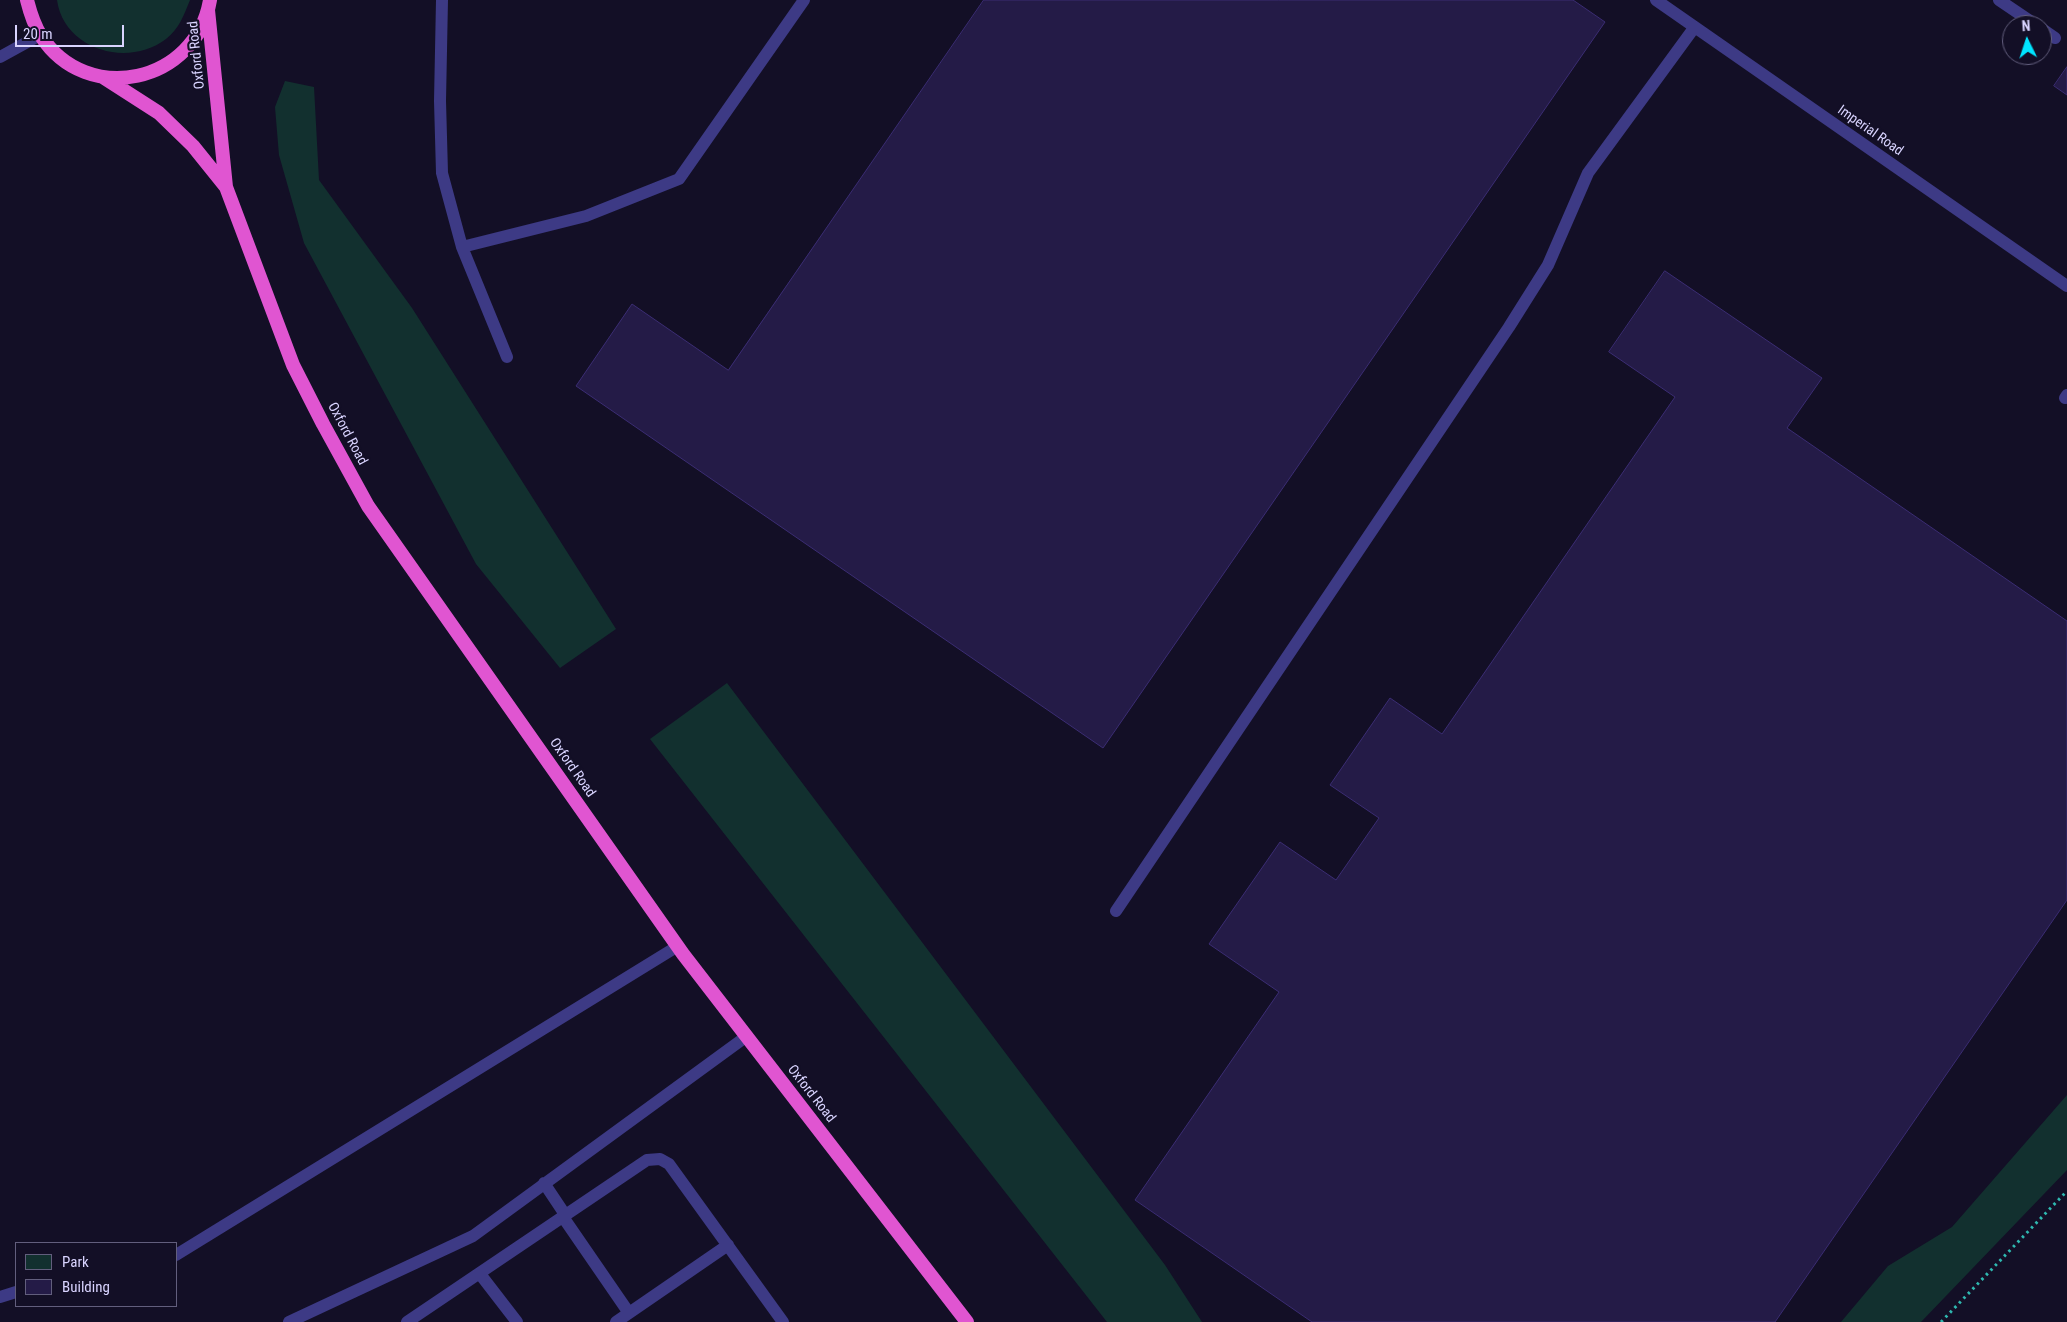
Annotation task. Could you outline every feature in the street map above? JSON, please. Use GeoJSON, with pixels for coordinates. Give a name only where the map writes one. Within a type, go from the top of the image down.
{"type":"FeatureCollection","features":[{"type":"Feature","properties":{"kind":"highway"},"geometry":{"type":"LineString","coordinates":[[27,0],[31,17],[40,35],[52,50],[84,72],[122,78],[141,76],[160,69],[176,58],[190,45],[201,28],[209,5]]}},
{"type":"Feature","properties":{"kind":"highway","name":"Oxford Road"},"geometry":{"type":"LineString","coordinates":[[209,5],[226,187],[293,365],[368,506],[678,946],[967,1322]]}},
{"type":"Feature","properties":{"kind":"highway","name":"Oxford Road"},"geometry":{"type":"LineString","coordinates":[[102,76],[159,114],[193,146],[226,187]]}},
{"type":"Feature","properties":{"kind":"lane"},"geometry":{"type":"LineString","coordinates":[[442,0],[440,101],[442,173],[462,247],[507,357]]}},
{"type":"Feature","properties":{"kind":"lane"},"geometry":{"type":"LineString","coordinates":[[462,247],[586,216],[679,179],[804,0]]}},
{"type":"Feature","properties":{"kind":"lane","name":"Imperial Road"},"geometry":{"type":"LineString","coordinates":[[1656,0],[2067,286]]}},
{"type":"Feature","properties":{"kind":"lane"},"geometry":{"type":"LineString","coordinates":[[1999,0],[2021,15]]}},
{"type":"Feature","properties":{"kind":"lane"},"geometry":{"type":"LineString","coordinates":[[1116,911],[1509,327],[1548,265],[1588,173],[1694,28]]}},
{"type":"Feature","properties":{"kind":"lane"},"geometry":{"type":"LineString","coordinates":[[0,57],[40,35]]}},
{"type":"Feature","properties":{"kind":"lane"},"geometry":{"type":"LineString","coordinates":[[178,1254],[678,946]]}},
{"type":"Feature","properties":{"kind":"lane"},"geometry":{"type":"LineString","coordinates":[[289,1322],[472,1236],[746,1036]]}},
{"type":"Feature","properties":{"kind":"lane"},"geometry":{"type":"LineString","coordinates":[[407,1322],[646,1160],[660,1159],[669,1164],[783,1322]]}},
{"type":"Feature","properties":{"kind":"lane"},"geometry":{"type":"LineString","coordinates":[[544,1183],[629,1313]]}},
{"type":"Feature","properties":{"kind":"lane"},"geometry":{"type":"LineString","coordinates":[[616,1322],[728,1245]]}},
{"type":"Feature","properties":{"kind":"lane"},"geometry":{"type":"LineString","coordinates":[[480,1274],[517,1322]]}},
{"type":"Feature","properties":{"kind":"lane"},"geometry":{"type":"LineString","coordinates":[[0,1297],[15,1292]]}},
{"type":"Feature","properties":{"kind":"path"},"geometry":{"type":"LineString","coordinates":[[1941,1322],[2067,1191]]}},
{"type":"Feature","properties":{"kind":"green space"},"geometry":{"type":"Polygon","coordinates":[[[57,0],[190,0],[178,26],[166,39],[151,48],[117,53],[100,49],[85,42],[72,31],[62,17],[57,0]]]}},
{"type":"Feature","properties":{"kind":"green space"},"geometry":{"type":"Polygon","coordinates":[[[285,81],[314,87],[319,180],[412,308],[616,629],[560,668],[476,564],[304,243],[279,155],[275,107],[285,81]]]}},
{"type":"Feature","properties":{"kind":"green space"},"geometry":{"type":"Polygon","coordinates":[[[727,683],[1165,1265],[1202,1322],[1107,1322],[650,739],[727,683]]]}},
{"type":"Feature","properties":{"kind":"green space"},"geometry":{"type":"Polygon","coordinates":[[[2067,1095],[2067,1170],[1921,1322],[1841,1322],[1888,1266],[1952,1227],[2067,1095]]]}},
{"type":"Feature","properties":{"kind":"building"},"geometry":{"type":"Polygon","coordinates":[[[984,0],[1573,0],[1605,22],[1103,748],[576,386],[632,304],[728,370],[984,0]]]}},
{"type":"Feature","properties":{"kind":"building"},"geometry":{"type":"Polygon","coordinates":[[[2067,67],[2067,95],[2054,86],[2067,67]]]}},
{"type":"Feature","properties":{"kind":"building"},"geometry":{"type":"Polygon","coordinates":[[[1665,271],[1822,378],[1787,428],[2067,621],[2067,900],[1775,1322],[1312,1322],[1135,1200],[1279,992],[1209,944],[1280,842],[1336,880],[1379,818],[1330,785],[1390,698],[1442,734],[1675,397],[1609,352],[1665,271]]]}}]}
